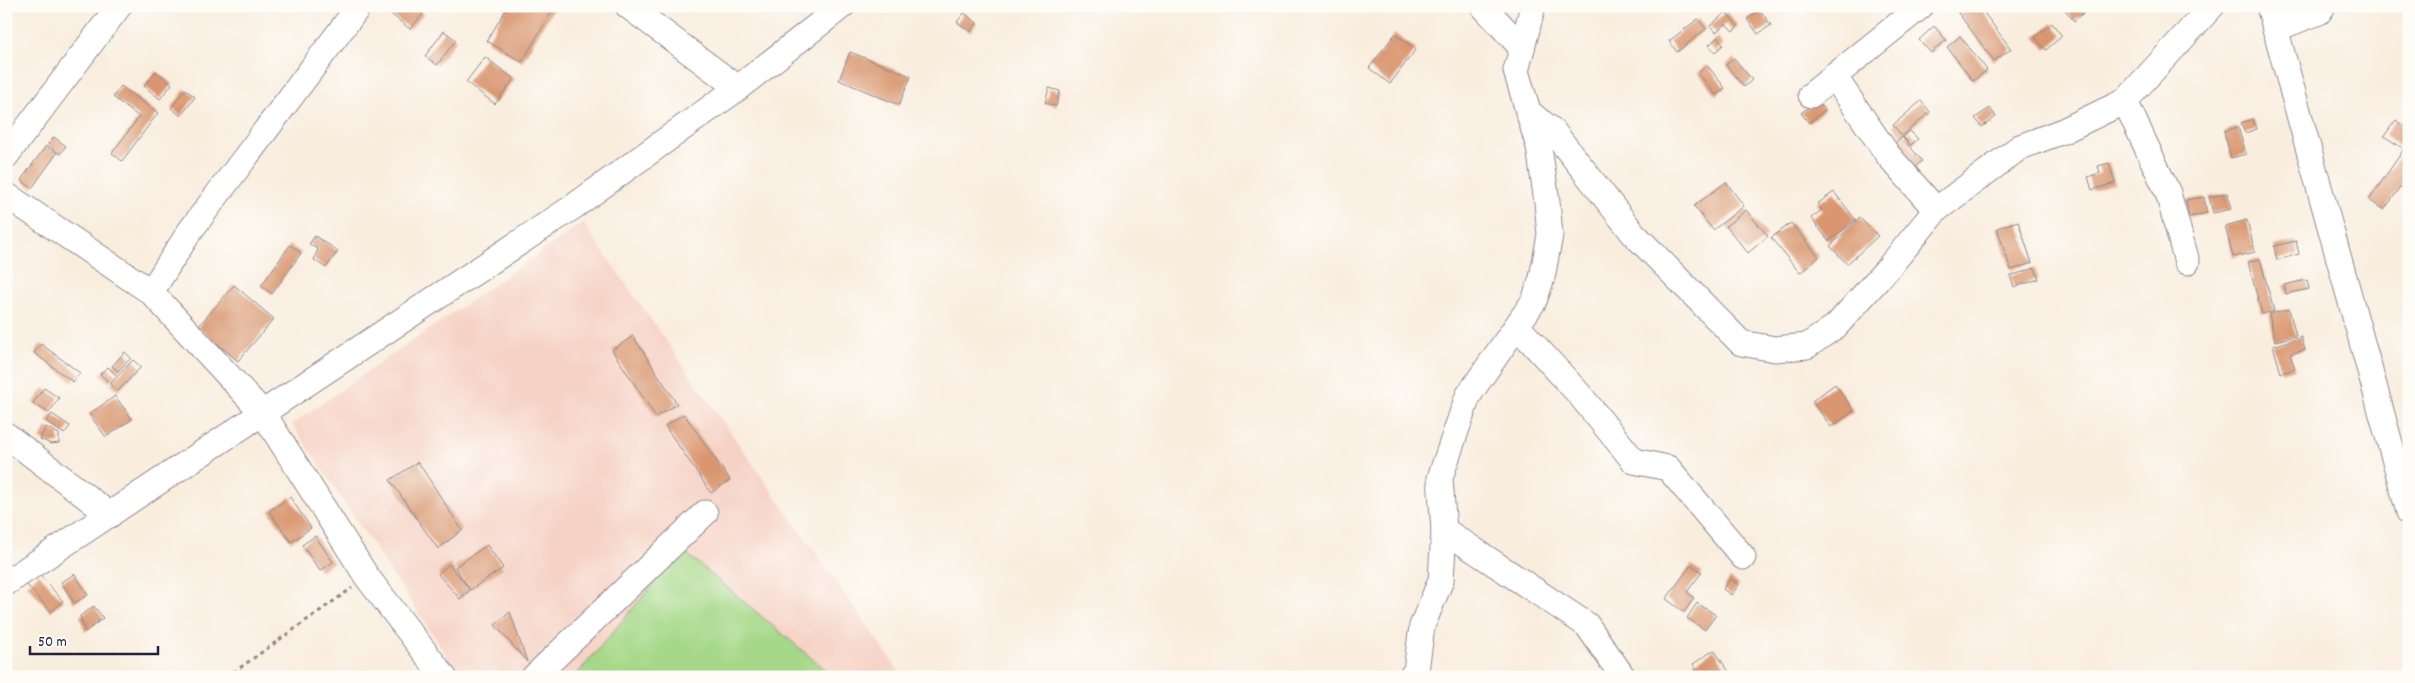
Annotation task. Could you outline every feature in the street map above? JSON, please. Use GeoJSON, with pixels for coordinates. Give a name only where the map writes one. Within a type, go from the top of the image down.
{"type":"FeatureCollection","features":[{"type":"Feature","properties":{"kind":"street"},"geometry":{"type":"LineString","coordinates":[[6,156],[119,6]]}},
{"type":"Feature","properties":{"kind":"street"},"geometry":{"type":"LineString","coordinates":[[151,292],[190,231],[359,6]]}},
{"type":"Feature","properties":{"kind":"street"},"geometry":{"type":"LineString","coordinates":[[628,6],[738,88]]}},
{"type":"Feature","properties":{"kind":"street"},"geometry":{"type":"LineString","coordinates":[[6,583],[573,207],[738,88],[842,6]]}},
{"type":"Feature","properties":{"kind":"street"},"geometry":{"type":"LineString","coordinates":[[1483,6],[1522,48]]}},
{"type":"Feature","properties":{"kind":"street"},"geometry":{"type":"LineString","coordinates":[[1411,677],[1416,671],[1422,626],[1441,580],[1444,530],[1440,478],[1468,396],[1534,301],[1542,278],[1550,235],[1539,147],[1516,71],[1533,6]]}},
{"type":"Feature","properties":{"kind":"street"},"geometry":{"type":"LineString","coordinates":[[1811,95],[1921,6]]}},
{"type":"Feature","properties":{"kind":"street"},"geometry":{"type":"LineString","coordinates":[[1528,112],[1553,131],[1633,233],[1740,343],[1775,349],[1807,346],[1836,326],[1889,267],[1936,210],[2020,147],[2063,131],[2125,101],[2212,6]]}},
{"type":"Feature","properties":{"kind":"street"},"geometry":{"type":"LineString","coordinates":[[2322,6],[2319,12],[2272,18],[2409,512]]}},
{"type":"Feature","properties":{"kind":"street"},"geometry":{"type":"LineString","coordinates":[[1834,76],[1888,155],[1936,210]]}},
{"type":"Feature","properties":{"kind":"street"},"geometry":{"type":"LineString","coordinates":[[2125,101],[2168,193],[2187,262]]}},
{"type":"Feature","properties":{"kind":"street"},"geometry":{"type":"LineString","coordinates":[[6,195],[151,292],[263,413],[367,577],[444,677]]}},
{"type":"Feature","properties":{"kind":"street"},"geometry":{"type":"LineString","coordinates":[[1517,326],[1579,394],[1634,462],[1668,468],[1743,557]]}},
{"type":"Feature","properties":{"kind":"street"},"geometry":{"type":"LineString","coordinates":[[6,435],[110,515]]}},
{"type":"Feature","properties":{"kind":"street"},"geometry":{"type":"LineString","coordinates":[[534,677],[705,513]]}},
{"type":"Feature","properties":{"kind":"street"},"geometry":{"type":"LineString","coordinates":[[1444,530],[1587,624],[1623,677]]}},
{"type":"Feature","properties":{"kind":"path"},"geometry":{"type":"LineString","coordinates":[[227,677],[367,577]]}},
{"type":"Feature","properties":{"kind":"shaded area"},"geometry":{"type":"Polygon","coordinates":[[[583,223],[903,677],[461,677],[292,424],[583,223]]]}},
{"type":"Feature","properties":{"kind":"green space"},"geometry":{"type":"Polygon","coordinates":[[[682,550],[834,677],[575,677],[682,550]]]}},
{"type":"Feature","properties":{"kind":"building"},"geometry":{"type":"Polygon","coordinates":[[[390,6],[414,6],[423,14],[410,29],[387,11],[390,6]]]}},
{"type":"Feature","properties":{"kind":"building"},"geometry":{"type":"Polygon","coordinates":[[[508,6],[555,6],[522,62],[487,41],[508,6]]]}},
{"type":"Feature","properties":{"kind":"building"},"geometry":{"type":"Polygon","coordinates":[[[1953,6],[1979,6],[2011,49],[1994,61],[1953,6]]]}},
{"type":"Feature","properties":{"kind":"building"},"geometry":{"type":"Polygon","coordinates":[[[2062,6],[2091,6],[2074,21],[2062,6]]]}},
{"type":"Feature","properties":{"kind":"building"},"geometry":{"type":"Polygon","coordinates":[[[1760,10],[1771,25],[1758,34],[1747,19],[1760,10]]]}},
{"type":"Feature","properties":{"kind":"building"},"geometry":{"type":"Polygon","coordinates":[[[1726,12],[1738,26],[1733,31],[1726,24],[1716,32],[1710,26],[1726,12]]]}},
{"type":"Feature","properties":{"kind":"building"},"geometry":{"type":"Polygon","coordinates":[[[964,13],[977,23],[970,32],[957,22],[964,13]]]}},
{"type":"Feature","properties":{"kind":"building"},"geometry":{"type":"Polygon","coordinates":[[[1698,19],[1706,29],[1677,52],[1669,41],[1698,19]]]}},
{"type":"Feature","properties":{"kind":"building"},"geometry":{"type":"Polygon","coordinates":[[[2052,23],[2062,36],[2046,50],[2035,37],[2052,23]]]}},
{"type":"Feature","properties":{"kind":"building"},"geometry":{"type":"Polygon","coordinates":[[[1934,26],[1946,40],[1931,53],[1919,40],[1934,26]]]}},
{"type":"Feature","properties":{"kind":"building"},"geometry":{"type":"Polygon","coordinates":[[[444,31],[456,40],[437,65],[425,56],[444,31]]]}},
{"type":"Feature","properties":{"kind":"building"},"geometry":{"type":"Polygon","coordinates":[[[1395,34],[1416,49],[1390,84],[1369,68],[1395,34]]]}},
{"type":"Feature","properties":{"kind":"building"},"geometry":{"type":"Polygon","coordinates":[[[1960,36],[1987,70],[1973,81],[1947,47],[1960,36]]]}},
{"type":"Feature","properties":{"kind":"building"},"geometry":{"type":"Polygon","coordinates":[[[1718,37],[1723,45],[1715,52],[1709,45],[1718,37]]]}},
{"type":"Feature","properties":{"kind":"building"},"geometry":{"type":"Polygon","coordinates":[[[850,52],[911,76],[899,105],[839,80],[850,52]]]}},
{"type":"Feature","properties":{"kind":"building"},"geometry":{"type":"Polygon","coordinates":[[[485,57],[514,79],[495,104],[466,82],[485,57]]]}},
{"type":"Feature","properties":{"kind":"building"},"geometry":{"type":"Polygon","coordinates":[[[1734,58],[1752,80],[1744,87],[1726,65],[1734,58]]]}},
{"type":"Feature","properties":{"kind":"building"},"geometry":{"type":"Polygon","coordinates":[[[1707,65],[1725,88],[1716,95],[1698,73],[1707,65]]]}},
{"type":"Feature","properties":{"kind":"building"},"geometry":{"type":"Polygon","coordinates":[[[156,71],[172,84],[160,99],[144,86],[156,71]]]}},
{"type":"Feature","properties":{"kind":"building"},"geometry":{"type":"Polygon","coordinates":[[[121,86],[158,113],[122,161],[112,153],[139,117],[113,97],[121,86]]]}},
{"type":"Feature","properties":{"kind":"building"},"geometry":{"type":"Polygon","coordinates":[[[1049,88],[1060,91],[1056,106],[1045,103],[1049,88]]]}},
{"type":"Feature","properties":{"kind":"building"},"geometry":{"type":"Polygon","coordinates":[[[185,89],[195,97],[181,116],[171,108],[185,89]]]}},
{"type":"Feature","properties":{"kind":"building"},"geometry":{"type":"Polygon","coordinates":[[[1817,101],[1825,110],[1809,123],[1801,113],[1817,101]]]}},
{"type":"Feature","properties":{"kind":"building"},"geometry":{"type":"Polygon","coordinates":[[[1921,101],[1930,112],[1902,136],[1893,125],[1921,101]]]}},
{"type":"Feature","properties":{"kind":"building"},"geometry":{"type":"Polygon","coordinates":[[[1990,108],[1996,117],[1982,127],[1975,118],[1990,108]]]}},
{"type":"Feature","properties":{"kind":"building"},"geometry":{"type":"Polygon","coordinates":[[[2253,119],[2257,129],[2245,133],[2241,123],[2253,119]]]}},
{"type":"Feature","properties":{"kind":"building"},"geometry":{"type":"Polygon","coordinates":[[[2396,120],[2409,129],[2409,175],[2384,210],[2369,200],[2404,149],[2384,136],[2396,120]]]}},
{"type":"Feature","properties":{"kind":"building"},"geometry":{"type":"Polygon","coordinates":[[[2238,127],[2246,154],[2231,158],[2224,131],[2238,127]]]}},
{"type":"Feature","properties":{"kind":"building"},"geometry":{"type":"Polygon","coordinates":[[[1910,131],[1918,139],[1911,145],[1903,137],[1910,131]]]}},
{"type":"Feature","properties":{"kind":"building"},"geometry":{"type":"Polygon","coordinates":[[[54,137],[66,146],[60,154],[48,144],[54,137]]]}},
{"type":"Feature","properties":{"kind":"building"},"geometry":{"type":"Polygon","coordinates":[[[1902,137],[1922,161],[1910,172],[1889,148],[1902,137]]]}},
{"type":"Feature","properties":{"kind":"building"},"geometry":{"type":"Polygon","coordinates":[[[46,146],[57,153],[32,188],[21,180],[46,146]]]}},
{"type":"Feature","properties":{"kind":"building"},"geometry":{"type":"Polygon","coordinates":[[[2109,163],[2115,183],[2092,190],[2088,177],[2100,173],[2098,166],[2109,163]]]}},
{"type":"Feature","properties":{"kind":"building"},"geometry":{"type":"Polygon","coordinates":[[[1726,182],[1744,206],[1713,230],[1694,206],[1726,182]]]}},
{"type":"Feature","properties":{"kind":"building"},"geometry":{"type":"Polygon","coordinates":[[[1834,192],[1856,220],[1829,241],[1811,218],[1822,210],[1817,204],[1834,192]]]}},
{"type":"Feature","properties":{"kind":"building"},"geometry":{"type":"Polygon","coordinates":[[[2227,193],[2231,209],[2213,213],[2209,197],[2227,193]]]}},
{"type":"Feature","properties":{"kind":"building"},"geometry":{"type":"Polygon","coordinates":[[[2204,197],[2207,213],[2189,217],[2186,200],[2204,197]]]}},
{"type":"Feature","properties":{"kind":"building"},"geometry":{"type":"Polygon","coordinates":[[[1746,210],[1768,236],[1748,253],[1726,226],[1746,210]]]}},
{"type":"Feature","properties":{"kind":"building"},"geometry":{"type":"Polygon","coordinates":[[[1860,218],[1878,236],[1847,264],[1830,246],[1860,218]]]}},
{"type":"Feature","properties":{"kind":"building"},"geometry":{"type":"Polygon","coordinates":[[[2247,220],[2255,252],[2233,257],[2225,226],[2247,220]]]}},
{"type":"Feature","properties":{"kind":"building"},"geometry":{"type":"Polygon","coordinates":[[[2018,221],[2032,263],[2011,270],[1997,228],[2018,221]]]}},
{"type":"Feature","properties":{"kind":"building"},"geometry":{"type":"Polygon","coordinates":[[[1791,223],[1819,257],[1800,273],[1771,238],[1791,223]]]}},
{"type":"Feature","properties":{"kind":"building"},"geometry":{"type":"Polygon","coordinates":[[[315,236],[338,251],[326,268],[314,260],[318,249],[309,244],[315,236]]]}},
{"type":"Feature","properties":{"kind":"building"},"geometry":{"type":"Polygon","coordinates":[[[2296,241],[2299,254],[2277,260],[2274,246],[2296,241]]]}},
{"type":"Feature","properties":{"kind":"building"},"geometry":{"type":"Polygon","coordinates":[[[290,245],[301,253],[272,294],[261,286],[290,245]]]}},
{"type":"Feature","properties":{"kind":"building"},"geometry":{"type":"Polygon","coordinates":[[[2260,259],[2274,311],[2262,314],[2248,262],[2260,259]]]}},
{"type":"Feature","properties":{"kind":"building"},"geometry":{"type":"Polygon","coordinates":[[[2035,268],[2039,279],[2014,287],[2010,276],[2035,268]]]}},
{"type":"Feature","properties":{"kind":"building"},"geometry":{"type":"Polygon","coordinates":[[[2307,280],[2309,289],[2286,294],[2284,285],[2307,280]]]}},
{"type":"Feature","properties":{"kind":"building"},"geometry":{"type":"Polygon","coordinates":[[[234,285],[274,319],[238,361],[198,327],[234,285]]]}},
{"type":"Feature","properties":{"kind":"building"},"geometry":{"type":"Polygon","coordinates":[[[2289,309],[2296,336],[2275,341],[2269,314],[2289,309]]]}},
{"type":"Feature","properties":{"kind":"building"},"geometry":{"type":"Polygon","coordinates":[[[633,336],[677,404],[656,417],[612,350],[633,336]]]}},
{"type":"Feature","properties":{"kind":"building"},"geometry":{"type":"Polygon","coordinates":[[[2301,337],[2305,350],[2290,354],[2295,369],[2281,373],[2273,346],[2301,337]]]}},
{"type":"Feature","properties":{"kind":"building"},"geometry":{"type":"Polygon","coordinates":[[[41,344],[80,373],[73,382],[34,353],[41,344]]]}},
{"type":"Feature","properties":{"kind":"building"},"geometry":{"type":"Polygon","coordinates":[[[125,352],[131,358],[118,371],[112,366],[125,352]]]}},
{"type":"Feature","properties":{"kind":"building"},"geometry":{"type":"Polygon","coordinates":[[[133,360],[141,367],[118,391],[110,384],[133,360]]]}},
{"type":"Feature","properties":{"kind":"building"},"geometry":{"type":"Polygon","coordinates":[[[108,367],[116,375],[109,382],[100,374],[108,367]]]}},
{"type":"Feature","properties":{"kind":"building"},"geometry":{"type":"Polygon","coordinates":[[[1835,384],[1854,411],[1831,427],[1812,401],[1835,384]]]}},
{"type":"Feature","properties":{"kind":"building"},"geometry":{"type":"Polygon","coordinates":[[[44,388],[59,398],[49,413],[33,403],[44,388]]]}},
{"type":"Feature","properties":{"kind":"building"},"geometry":{"type":"Polygon","coordinates":[[[115,396],[132,419],[106,437],[89,414],[115,396]]]}},
{"type":"Feature","properties":{"kind":"building"},"geometry":{"type":"Polygon","coordinates":[[[52,414],[70,426],[64,434],[46,421],[52,414]]]}},
{"type":"Feature","properties":{"kind":"building"},"geometry":{"type":"Polygon","coordinates":[[[684,414],[730,480],[711,493],[665,426],[684,414]]]}},
{"type":"Feature","properties":{"kind":"building"},"geometry":{"type":"Polygon","coordinates":[[[46,427],[59,434],[59,443],[51,444],[40,439],[46,427]]]}},
{"type":"Feature","properties":{"kind":"building"},"geometry":{"type":"Polygon","coordinates":[[[418,462],[462,530],[438,549],[390,480],[418,462]]]}},
{"type":"Feature","properties":{"kind":"building"},"geometry":{"type":"Polygon","coordinates":[[[290,497],[311,528],[291,542],[269,511],[290,497]]]}},
{"type":"Feature","properties":{"kind":"building"},"geometry":{"type":"Polygon","coordinates":[[[315,536],[333,562],[320,571],[302,545],[315,536]]]}},
{"type":"Feature","properties":{"kind":"building"},"geometry":{"type":"Polygon","coordinates":[[[487,545],[503,568],[470,590],[455,567],[487,545]]]}},
{"type":"Feature","properties":{"kind":"building"},"geometry":{"type":"Polygon","coordinates":[[[449,564],[470,590],[460,599],[438,574],[449,564]]]}},
{"type":"Feature","properties":{"kind":"building"},"geometry":{"type":"Polygon","coordinates":[[[1691,565],[1702,572],[1687,592],[1694,598],[1684,612],[1666,599],[1691,565]]]}},
{"type":"Feature","properties":{"kind":"building"},"geometry":{"type":"Polygon","coordinates":[[[39,574],[63,601],[51,612],[27,585],[39,574]]]}},
{"type":"Feature","properties":{"kind":"building"},"geometry":{"type":"Polygon","coordinates":[[[75,574],[88,595],[74,603],[61,582],[75,574]]]}},
{"type":"Feature","properties":{"kind":"building"},"geometry":{"type":"Polygon","coordinates":[[[1730,578],[1739,585],[1731,595],[1723,589],[1730,578]]]}},
{"type":"Feature","properties":{"kind":"building"},"geometry":{"type":"Polygon","coordinates":[[[1697,603],[1716,615],[1705,630],[1687,618],[1697,603]]]}},
{"type":"Feature","properties":{"kind":"building"},"geometry":{"type":"Polygon","coordinates":[[[94,606],[103,618],[85,632],[80,616],[94,606]]]}},
{"type":"Feature","properties":{"kind":"building"},"geometry":{"type":"Polygon","coordinates":[[[510,612],[527,662],[495,625],[510,612]]]}},
{"type":"Feature","properties":{"kind":"building"},"geometry":{"type":"Polygon","coordinates":[[[1714,650],[1729,672],[1722,677],[1701,677],[1693,664],[1714,650]]]}}]}
